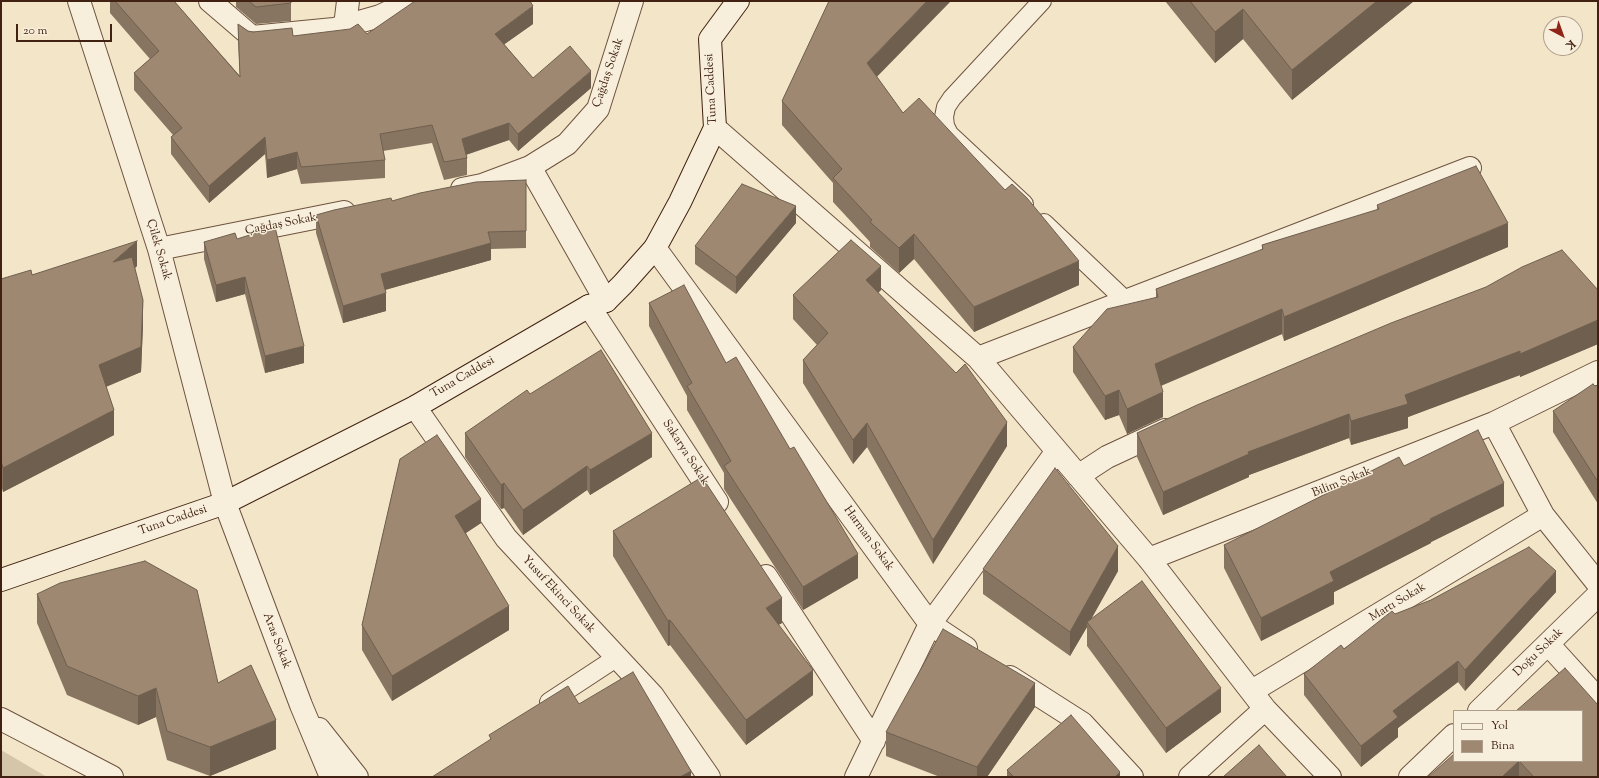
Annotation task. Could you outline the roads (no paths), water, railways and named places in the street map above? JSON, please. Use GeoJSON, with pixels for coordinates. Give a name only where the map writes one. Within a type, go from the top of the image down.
{"type":"FeatureCollection","features":[{"type":"Feature","properties":{"kind":"street","name":"Çilek Sokak"},"geometry":{"type":"LineString","coordinates":[[79,1],[159,249],[225,503]]}},
{"type":"Feature","properties":{"kind":"street"},"geometry":{"type":"LineString","coordinates":[[210,1],[252,37],[334,29],[380,16],[412,1]]}},
{"type":"Feature","properties":{"kind":"street"},"geometry":{"type":"LineString","coordinates":[[345,26],[348,1]]}},
{"type":"Feature","properties":{"kind":"street","name":"Çağdaş Sokak"},"geometry":{"type":"LineString","coordinates":[[443,192],[482,185],[530,167],[567,144],[598,109],[632,1]]}},
{"type":"Feature","properties":{"kind":"street","name":"Tuna Caddesi"},"geometry":{"type":"LineString","coordinates":[[1,580],[225,503],[415,407],[597,304],[623,284],[655,248],[680,202],[715,128],[710,39],[738,1]]}},
{"type":"Feature","properties":{"kind":"street"},"geometry":{"type":"LineString","coordinates":[[715,128],[978,358],[1149,560],[1265,709],[1330,777]]}},
{"type":"Feature","properties":{"kind":"street","name":"Sakarya Sokak"},"geometry":{"type":"LineString","coordinates":[[530,167],[597,304],[729,520]]}},
{"type":"Feature","properties":{"kind":"street"},"geometry":{"type":"LineString","coordinates":[[978,358],[1470,168]]}},
{"type":"Feature","properties":{"kind":"street","name":"Çağdaş Sokak"},"geometry":{"type":"LineString","coordinates":[[159,249],[366,208]]}},
{"type":"Feature","properties":{"kind":"street","name":"Harman Sokak"},"geometry":{"type":"LineString","coordinates":[[655,248],[930,624],[1082,723],[1132,777]]}},
{"type":"Feature","properties":{"kind":"street","name":"Bilim Sokak"},"geometry":{"type":"LineString","coordinates":[[1149,560],[1494,424],[1598,372]]}},
{"type":"Feature","properties":{"kind":"street","name":"Yusuf Ekinci Sokak"},"geometry":{"type":"LineString","coordinates":[[415,407],[506,538],[616,658],[653,696],[709,777]]}},
{"type":"Feature","properties":{"kind":"street"},"geometry":{"type":"LineString","coordinates":[[1078,476],[1107,457],[1185,420]]}},
{"type":"Feature","properties":{"kind":"street"},"geometry":{"type":"LineString","coordinates":[[1494,424],[1543,515],[1598,584]]}},
{"type":"Feature","properties":{"kind":"street"},"geometry":{"type":"LineString","coordinates":[[856,777],[930,624],[1057,451]]}},
{"type":"Feature","properties":{"kind":"street","name":"Aras Sokak"},"geometry":{"type":"LineString","coordinates":[[225,503],[300,705],[331,777]]}},
{"type":"Feature","properties":{"kind":"street","name":"Martı Sokak"},"geometry":{"type":"LineString","coordinates":[[1252,691],[1543,515]]}},
{"type":"Feature","properties":{"kind":"street"},"geometry":{"type":"LineString","coordinates":[[755,560],[874,741]]}},
{"type":"Feature","properties":{"kind":"street","name":"Doğu Sokak"},"geometry":{"type":"LineString","coordinates":[[1480,710],[1598,595]]}},
{"type":"Feature","properties":{"kind":"street"},"geometry":{"type":"LineString","coordinates":[[1548,644],[1598,699]]}},
{"type":"Feature","properties":{"kind":"street"},"geometry":{"type":"LineString","coordinates":[[300,705],[357,777]]}},
{"type":"Feature","properties":{"kind":"street"},"geometry":{"type":"LineString","coordinates":[[1190,777],[1265,709]]}},
{"type":"Feature","properties":{"kind":"street"},"geometry":{"type":"LineString","coordinates":[[1,719],[112,777]]}},
{"type":"Feature","properties":{"kind":"street"},"geometry":{"type":"LineString","coordinates":[[1410,777],[1453,736]]}},
{"type":"Feature","properties":{"kind":"lane"},"geometry":{"type":"LineString","coordinates":[[1042,1],[952,98],[946,107],[944,117],[945,126],[949,134],[1126,301]]}},
{"type":"Feature","properties":{"kind":"lane"},"geometry":{"type":"LineString","coordinates":[[532,713],[616,658]]}}]}
